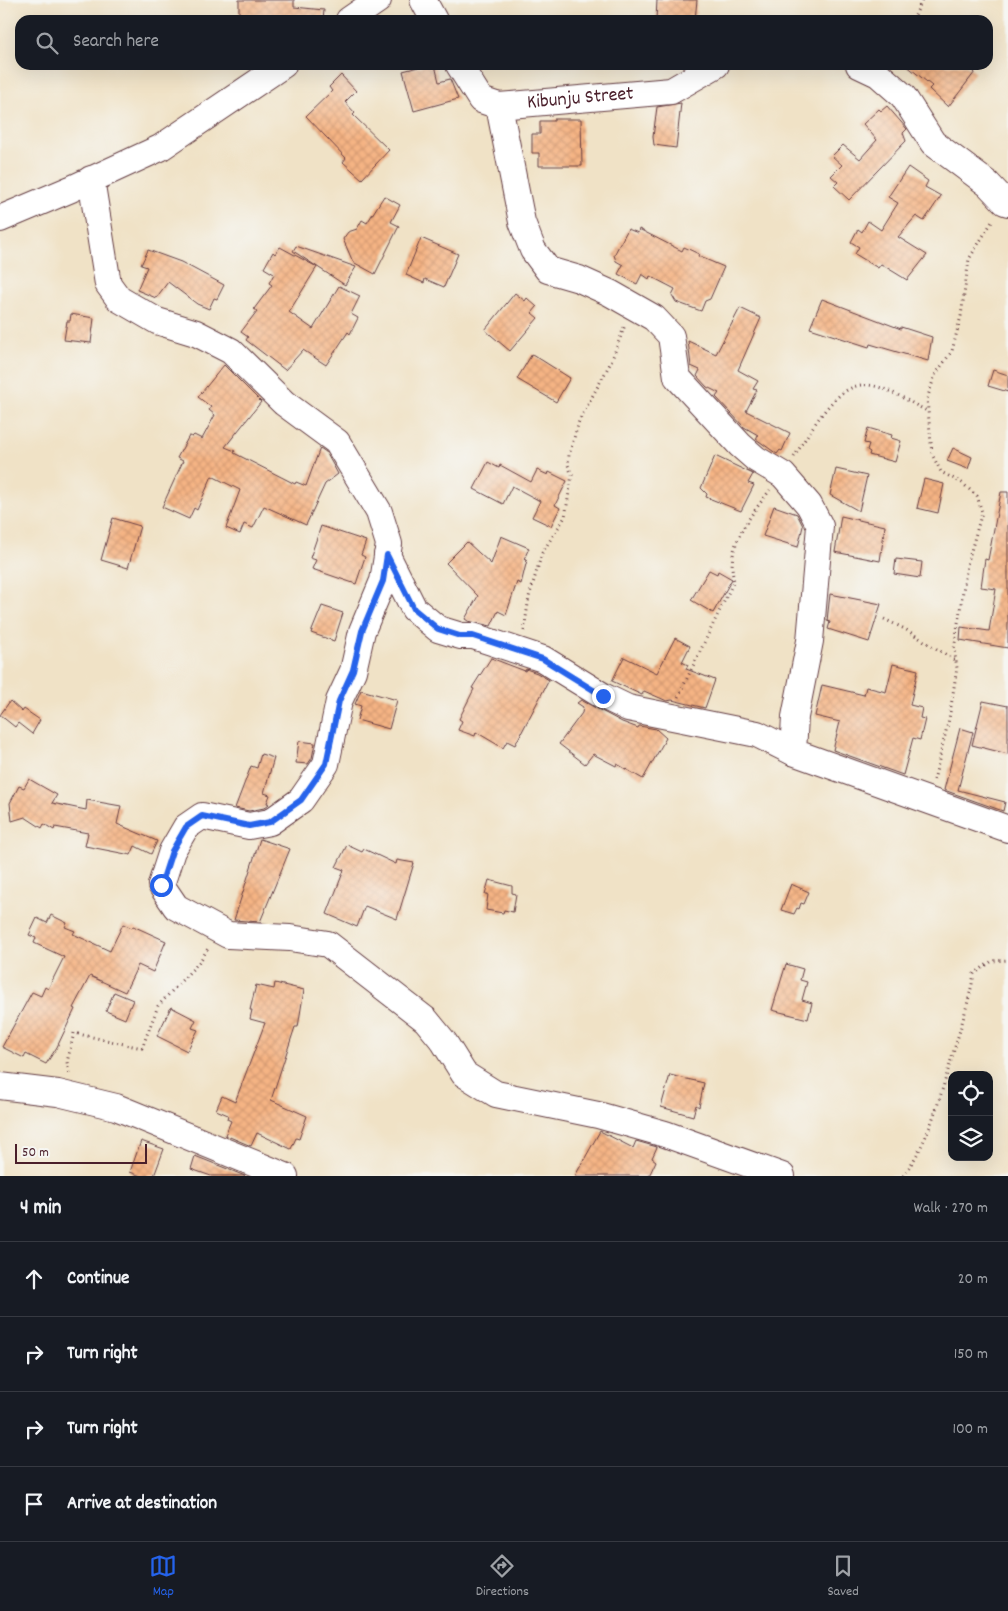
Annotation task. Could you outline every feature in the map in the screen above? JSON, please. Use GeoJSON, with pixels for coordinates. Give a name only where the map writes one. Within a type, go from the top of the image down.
{"type":"FeatureCollection","features":[{"type":"Feature","properties":{"kind":"street"},"geometry":{"type":"LineString","coordinates":[[356,15],[378,0]]}},
{"type":"Feature","properties":{"kind":"street"},"geometry":{"type":"LineString","coordinates":[[422,0],[431,15]]}},
{"type":"Feature","properties":{"kind":"street"},"geometry":{"type":"LineString","coordinates":[[0,219],[160,148],[275,70]]}},
{"type":"Feature","properties":{"kind":"street","name":"Kibunju Street"},"geometry":{"type":"LineString","coordinates":[[462,70],[481,100],[499,106],[671,91],[707,70]]}},
{"type":"Feature","properties":{"kind":"street"},"geometry":{"type":"LineString","coordinates":[[870,70],[878,74],[903,96],[933,143],[988,184],[1006,203]]}},
{"type":"Feature","properties":{"kind":"street"},"geometry":{"type":"LineString","coordinates":[[499,106],[522,222],[533,250],[548,270],[579,279],[654,318],[671,336],[677,377],[740,445],[756,459],[783,475],[809,504],[820,526],[810,641],[796,717],[792,752]]}},
{"type":"Feature","properties":{"kind":"street"},"geometry":{"type":"LineString","coordinates":[[91,179],[108,284],[119,300],[157,321],[196,333],[231,351],[284,402],[337,442],[378,512],[389,544],[383,581],[362,631],[353,670],[339,701],[326,764],[301,800],[270,822],[249,826],[202,816],[186,827],[172,851],[161,885],[176,907],[228,935],[290,938],[328,944],[426,1020],[444,1042],[464,1074],[496,1094],[608,1117],[665,1134],[782,1176]]}},
{"type":"Feature","properties":{"kind":"street"},"geometry":{"type":"LineString","coordinates":[[387,555],[414,609],[438,629],[460,636],[473,636],[543,659],[603,696],[628,708],[757,734],[792,752],[1008,829]]}},
{"type":"Feature","properties":{"kind":"street"},"geometry":{"type":"LineString","coordinates":[[0,1086],[72,1096],[116,1106],[285,1176]]}},
{"type":"Feature","properties":{"kind":"path"},"geometry":{"type":"LineString","coordinates":[[915,15],[922,0]]}},
{"type":"Feature","properties":{"kind":"path"},"geometry":{"type":"LineString","coordinates":[[929,800],[949,719],[957,668],[954,649],[964,580],[982,512],[977,496],[962,483],[941,472],[932,454],[928,399],[935,375],[952,351],[961,316],[969,260],[1006,203]]}},
{"type":"Feature","properties":{"kind":"path"},"geometry":{"type":"LineString","coordinates":[[520,652],[529,597],[542,553],[566,517],[572,475],[568,465],[579,421],[611,362],[633,306]]}},
{"type":"Feature","properties":{"kind":"path"},"geometry":{"type":"LineString","coordinates":[[673,718],[680,692],[728,598],[734,581],[731,568],[735,543],[834,400],[850,387],[867,384],[899,396],[928,412]]}},
{"type":"Feature","properties":{"kind":"path"},"geometry":{"type":"LineString","coordinates":[[884,619],[905,629],[956,661]]}},
{"type":"Feature","properties":{"kind":"path"},"geometry":{"type":"LineString","coordinates":[[72,1096],[67,1062],[74,1033],[142,1048],[158,1006],[200,961],[218,931]]}},
{"type":"Feature","properties":{"kind":"path"},"geometry":{"type":"LineString","coordinates":[[903,1176],[925,1137],[938,1102],[967,1009],[974,974],[992,961],[1008,960]]}},
{"type":"Feature","properties":{"kind":"building"},"geometry":{"type":"Polygon","coordinates":[[[239,0],[294,0],[294,7],[324,10],[324,15],[239,15],[239,0]]]}},
{"type":"Feature","properties":{"kind":"building"},"geometry":{"type":"Polygon","coordinates":[[[657,0],[697,0],[696,15],[656,15],[657,0]]]}},
{"type":"Feature","properties":{"kind":"building"},"geometry":{"type":"Polygon","coordinates":[[[436,70],[439,82],[450,79],[458,99],[414,111],[403,71],[436,70]]]}},
{"type":"Feature","properties":{"kind":"building"},"geometry":{"type":"Polygon","coordinates":[[[912,70],[972,70],[975,72],[948,107],[929,89],[932,86],[912,70]]]}},
{"type":"Feature","properties":{"kind":"building"},"geometry":{"type":"Polygon","coordinates":[[[341,75],[356,91],[345,102],[355,113],[353,115],[389,150],[362,179],[343,162],[346,158],[306,116],[332,91],[329,87],[341,75]]]}},
{"type":"Feature","properties":{"kind":"building"},"geometry":{"type":"Polygon","coordinates":[[[681,103],[676,148],[654,145],[653,137],[657,107],[681,103]]]}},
{"type":"Feature","properties":{"kind":"building"},"geometry":{"type":"Polygon","coordinates":[[[887,106],[907,129],[903,133],[906,141],[849,200],[834,186],[838,182],[831,176],[842,165],[832,156],[843,145],[860,159],[877,140],[863,124],[879,109],[881,111],[887,106]]]}},
{"type":"Feature","properties":{"kind":"building"},"geometry":{"type":"Polygon","coordinates":[[[554,119],[581,119],[582,166],[539,166],[539,153],[532,153],[532,134],[540,134],[540,121],[554,121],[554,119]]]}},
{"type":"Feature","properties":{"kind":"building"},"geometry":{"type":"Polygon","coordinates":[[[908,167],[928,181],[925,187],[941,196],[924,221],[916,216],[898,237],[927,255],[907,280],[881,264],[878,268],[855,254],[859,247],[851,242],[858,229],[862,232],[868,221],[881,230],[898,203],[888,197],[908,167]]]}},
{"type":"Feature","properties":{"kind":"building"},"geometry":{"type":"Polygon","coordinates":[[[384,196],[400,205],[391,222],[399,226],[375,274],[353,262],[343,239],[348,232],[357,229],[362,220],[367,223],[384,196]]]}},
{"type":"Feature","properties":{"kind":"building"},"geometry":{"type":"Polygon","coordinates":[[[628,229],[638,233],[639,229],[682,251],[684,247],[699,254],[698,256],[724,267],[710,299],[705,301],[701,311],[676,302],[672,295],[675,289],[650,276],[649,279],[642,274],[637,284],[618,274],[623,265],[616,261],[614,255],[628,229]]]}},
{"type":"Feature","properties":{"kind":"building"},"geometry":{"type":"Polygon","coordinates":[[[421,238],[458,254],[444,287],[425,279],[424,283],[406,275],[421,238]]]}},
{"type":"Feature","properties":{"kind":"building"},"geometry":{"type":"Polygon","coordinates":[[[296,246],[356,267],[345,285],[293,251],[296,246]]]}},
{"type":"Feature","properties":{"kind":"building"},"geometry":{"type":"Polygon","coordinates":[[[280,247],[317,267],[289,312],[313,329],[339,286],[360,296],[351,314],[358,318],[350,334],[348,332],[326,365],[303,350],[285,370],[246,340],[248,337],[241,332],[257,311],[254,309],[272,285],[269,283],[274,274],[264,268],[273,252],[275,254],[280,247]]]}},
{"type":"Feature","properties":{"kind":"building"},"geometry":{"type":"Polygon","coordinates":[[[148,250],[181,262],[224,285],[217,299],[214,298],[209,309],[197,304],[168,282],[156,298],[137,290],[147,267],[141,265],[148,250]]]}},
{"type":"Feature","properties":{"kind":"building"},"geometry":{"type":"Polygon","coordinates":[[[515,293],[525,301],[527,298],[537,307],[532,313],[538,318],[510,351],[485,330],[515,293]]]}},
{"type":"Feature","properties":{"kind":"building"},"geometry":{"type":"Polygon","coordinates":[[[822,299],[901,329],[901,327],[932,337],[928,361],[870,344],[869,347],[810,328],[822,299]]]}},
{"type":"Feature","properties":{"kind":"building"},"geometry":{"type":"Polygon","coordinates":[[[740,308],[761,318],[738,370],[758,381],[753,389],[757,390],[746,411],[790,433],[782,451],[780,450],[777,454],[756,439],[758,435],[744,427],[716,397],[719,393],[707,387],[697,376],[700,370],[691,366],[688,341],[716,354],[740,308]]]}},
{"type":"Feature","properties":{"kind":"building"},"geometry":{"type":"Polygon","coordinates":[[[71,314],[94,318],[91,343],[64,340],[67,321],[70,321],[71,314]]]}},
{"type":"Feature","properties":{"kind":"building"},"geometry":{"type":"Polygon","coordinates":[[[532,354],[570,378],[556,402],[517,379],[532,354]]]}},
{"type":"Feature","properties":{"kind":"building"},"geometry":{"type":"Polygon","coordinates":[[[224,365],[261,402],[225,447],[295,484],[296,482],[306,486],[320,448],[326,452],[338,474],[325,484],[306,525],[264,506],[253,528],[244,524],[240,534],[226,528],[240,490],[212,476],[197,510],[194,508],[189,519],[162,507],[183,461],[177,458],[189,436],[192,437],[194,435],[202,439],[215,415],[209,410],[211,407],[198,397],[224,365]]]}},
{"type":"Feature","properties":{"kind":"building"},"geometry":{"type":"Polygon","coordinates":[[[993,370],[1008,375],[1008,392],[988,386],[993,370]]]}},
{"type":"Feature","properties":{"kind":"building"},"geometry":{"type":"Polygon","coordinates":[[[868,428],[892,435],[891,438],[901,441],[895,462],[869,455],[870,452],[867,450],[869,444],[864,443],[868,428]]]}},
{"type":"Feature","properties":{"kind":"building"},"geometry":{"type":"Polygon","coordinates":[[[953,448],[972,457],[968,469],[947,461],[953,448]]]}},
{"type":"Feature","properties":{"kind":"building"},"geometry":{"type":"Polygon","coordinates":[[[715,456],[753,474],[748,483],[754,485],[741,511],[706,497],[707,494],[701,488],[715,456]]]}},
{"type":"Feature","properties":{"kind":"building"},"geometry":{"type":"Polygon","coordinates":[[[488,462],[499,468],[500,465],[531,482],[537,470],[548,475],[549,472],[567,481],[555,505],[560,508],[551,526],[532,517],[540,501],[512,486],[503,504],[474,489],[488,462]]]}},
{"type":"Feature","properties":{"kind":"building"},"geometry":{"type":"Polygon","coordinates":[[[836,469],[867,476],[859,511],[830,495],[836,469]]]}},
{"type":"Feature","properties":{"kind":"building"},"geometry":{"type":"Polygon","coordinates":[[[924,479],[944,484],[938,513],[917,508],[924,479]]]}},
{"type":"Feature","properties":{"kind":"building"},"geometry":{"type":"Polygon","coordinates":[[[1001,492],[1008,492],[1008,648],[960,640],[961,627],[989,631],[996,589],[981,587],[985,559],[988,560],[1001,492]]]}},
{"type":"Feature","properties":{"kind":"building"},"geometry":{"type":"Polygon","coordinates":[[[774,506],[797,514],[803,526],[798,547],[763,536],[774,506]]]}},
{"type":"Feature","properties":{"kind":"building"},"geometry":{"type":"Polygon","coordinates":[[[841,516],[885,526],[880,561],[835,552],[841,516]]]}},
{"type":"Feature","properties":{"kind":"building"},"geometry":{"type":"Polygon","coordinates":[[[113,518],[140,526],[128,568],[101,560],[113,518]]]}},
{"type":"Feature","properties":{"kind":"building"},"geometry":{"type":"Polygon","coordinates":[[[321,526],[366,541],[361,555],[365,557],[356,584],[312,569],[316,560],[310,558],[321,526]]]}},
{"type":"Feature","properties":{"kind":"building"},"geometry":{"type":"Polygon","coordinates":[[[501,536],[529,548],[524,559],[527,560],[521,584],[517,582],[506,615],[498,611],[491,626],[468,621],[465,619],[478,596],[446,563],[467,542],[491,564],[501,536]]]}},
{"type":"Feature","properties":{"kind":"building"},"geometry":{"type":"Polygon","coordinates":[[[896,559],[922,562],[920,578],[894,574],[896,559]]]}},
{"type":"Feature","properties":{"kind":"building"},"geometry":{"type":"Polygon","coordinates":[[[709,570],[717,574],[718,571],[732,579],[713,613],[691,600],[709,570]]]}},
{"type":"Feature","properties":{"kind":"building"},"geometry":{"type":"Polygon","coordinates":[[[830,594],[881,604],[869,642],[828,629],[830,622],[827,621],[830,594]]]}},
{"type":"Feature","properties":{"kind":"building"},"geometry":{"type":"Polygon","coordinates":[[[322,606],[343,613],[334,641],[311,633],[322,606]]]}},
{"type":"Feature","properties":{"kind":"building"},"geometry":{"type":"Polygon","coordinates":[[[675,638],[690,646],[682,662],[688,665],[686,669],[715,680],[705,708],[672,700],[667,701],[644,691],[642,695],[612,681],[624,657],[657,673],[675,638]]]}},
{"type":"Feature","properties":{"kind":"building"},"geometry":{"type":"Polygon","coordinates":[[[491,658],[525,671],[526,669],[537,673],[549,680],[515,745],[507,741],[503,748],[476,732],[475,736],[458,730],[462,721],[459,719],[474,689],[472,688],[491,658]]]}},
{"type":"Feature","properties":{"kind":"building"},"geometry":{"type":"Polygon","coordinates":[[[893,664],[918,670],[910,705],[922,708],[920,718],[925,719],[920,740],[913,738],[903,775],[833,750],[840,722],[815,716],[822,685],[864,695],[866,687],[886,692],[893,664]]]}},
{"type":"Feature","properties":{"kind":"building"},"geometry":{"type":"Polygon","coordinates":[[[361,690],[397,700],[389,729],[357,720],[361,706],[355,704],[361,690]]]}},
{"type":"Feature","properties":{"kind":"building"},"geometry":{"type":"Polygon","coordinates":[[[581,700],[622,722],[638,728],[639,726],[656,729],[666,738],[643,779],[617,764],[616,766],[593,754],[585,764],[559,744],[582,713],[583,707],[577,703],[581,700]]]}},
{"type":"Feature","properties":{"kind":"building"},"geometry":{"type":"Polygon","coordinates":[[[10,701],[22,712],[24,709],[40,720],[32,734],[18,723],[15,727],[0,715],[10,701]]]}},
{"type":"Feature","properties":{"kind":"building"},"geometry":{"type":"Polygon","coordinates":[[[983,701],[1008,706],[1008,754],[972,745],[983,701]]]}},
{"type":"Feature","properties":{"kind":"building"},"geometry":{"type":"Polygon","coordinates":[[[960,728],[973,732],[958,790],[1005,802],[1003,811],[944,790],[960,728]]]}},
{"type":"Feature","properties":{"kind":"building"},"geometry":{"type":"Polygon","coordinates":[[[299,741],[315,743],[312,758],[308,764],[296,763],[299,741]]]}},
{"type":"Feature","properties":{"kind":"building"},"geometry":{"type":"Polygon","coordinates":[[[261,754],[274,758],[264,793],[270,795],[267,803],[269,804],[264,808],[249,811],[235,808],[251,766],[257,768],[261,754]]]}},
{"type":"Feature","properties":{"kind":"building"},"geometry":{"type":"Polygon","coordinates":[[[29,779],[57,795],[52,803],[86,810],[87,800],[121,806],[117,824],[157,841],[151,854],[135,846],[131,855],[85,846],[88,833],[55,827],[54,830],[44,824],[42,828],[25,817],[12,821],[10,803],[19,786],[24,788],[29,779]]]}},
{"type":"Feature","properties":{"kind":"building"},"geometry":{"type":"Polygon","coordinates":[[[260,839],[290,849],[260,922],[234,920],[260,839]]]}},
{"type":"Feature","properties":{"kind":"building"},"geometry":{"type":"Polygon","coordinates":[[[347,845],[362,852],[364,849],[396,864],[397,860],[414,863],[397,919],[365,906],[357,927],[327,914],[344,870],[336,867],[347,845]]]}},
{"type":"Feature","properties":{"kind":"building"},"geometry":{"type":"Polygon","coordinates":[[[489,880],[512,886],[512,893],[516,894],[513,912],[504,910],[503,913],[486,910],[488,894],[485,894],[489,880]]]}},
{"type":"Feature","properties":{"kind":"building"},"geometry":{"type":"Polygon","coordinates":[[[791,884],[809,892],[804,904],[801,903],[799,909],[797,908],[794,914],[781,910],[791,884]]]}},
{"type":"Feature","properties":{"kind":"building"},"geometry":{"type":"Polygon","coordinates":[[[51,915],[67,923],[65,927],[75,931],[73,934],[110,951],[123,924],[132,928],[133,926],[166,941],[153,972],[138,965],[125,992],[90,976],[73,1008],[75,1009],[57,1047],[46,1064],[26,1054],[24,1058],[2,1047],[32,992],[41,996],[45,987],[48,989],[64,957],[34,943],[36,938],[29,935],[37,918],[47,923],[51,915]]]}},
{"type":"Feature","properties":{"kind":"building"},"geometry":{"type":"Polygon","coordinates":[[[786,964],[803,969],[800,980],[807,982],[802,1000],[812,1003],[808,1019],[772,1010],[786,964]]]}},
{"type":"Feature","properties":{"kind":"building"},"geometry":{"type":"Polygon","coordinates":[[[275,983],[304,990],[298,1027],[295,1027],[271,1100],[307,1116],[299,1139],[296,1138],[291,1149],[257,1133],[251,1146],[225,1135],[231,1121],[227,1119],[228,1115],[216,1110],[222,1096],[235,1102],[265,1023],[250,1019],[252,1010],[250,1010],[256,985],[274,989],[275,983]]]}},
{"type":"Feature","properties":{"kind":"building"},"geometry":{"type":"Polygon","coordinates":[[[114,992],[133,1000],[125,1019],[106,1011],[114,992]]]}},
{"type":"Feature","properties":{"kind":"building"},"geometry":{"type":"Polygon","coordinates":[[[171,1007],[196,1020],[192,1028],[198,1030],[187,1051],[157,1036],[171,1007]]]}},
{"type":"Feature","properties":{"kind":"building"},"geometry":{"type":"Polygon","coordinates":[[[670,1075],[704,1083],[699,1107],[696,1105],[693,1116],[661,1107],[670,1075]]]}},
{"type":"Feature","properties":{"kind":"building"},"geometry":{"type":"Polygon","coordinates":[[[600,1131],[633,1148],[636,1141],[657,1147],[652,1158],[656,1161],[649,1176],[575,1176],[600,1131]]]}},
{"type":"Feature","properties":{"kind":"building"},"geometry":{"type":"Polygon","coordinates":[[[141,1141],[164,1149],[154,1176],[141,1176],[130,1172],[141,1141]]]}},
{"type":"Feature","properties":{"kind":"building"},"geometry":{"type":"Polygon","coordinates":[[[195,1156],[245,1176],[211,1176],[191,1169],[195,1156]]]}},
{"type":"Feature","properties":{"kind":"route"},"geometry":{"type":"LineString","coordinates":[[161,885],[172,851],[186,827],[202,816],[249,826],[270,822],[301,800],[326,764],[339,701],[353,670],[362,631],[383,581],[387,555],[414,609],[438,629],[460,636],[473,636],[543,659],[603,696]]}}]}
